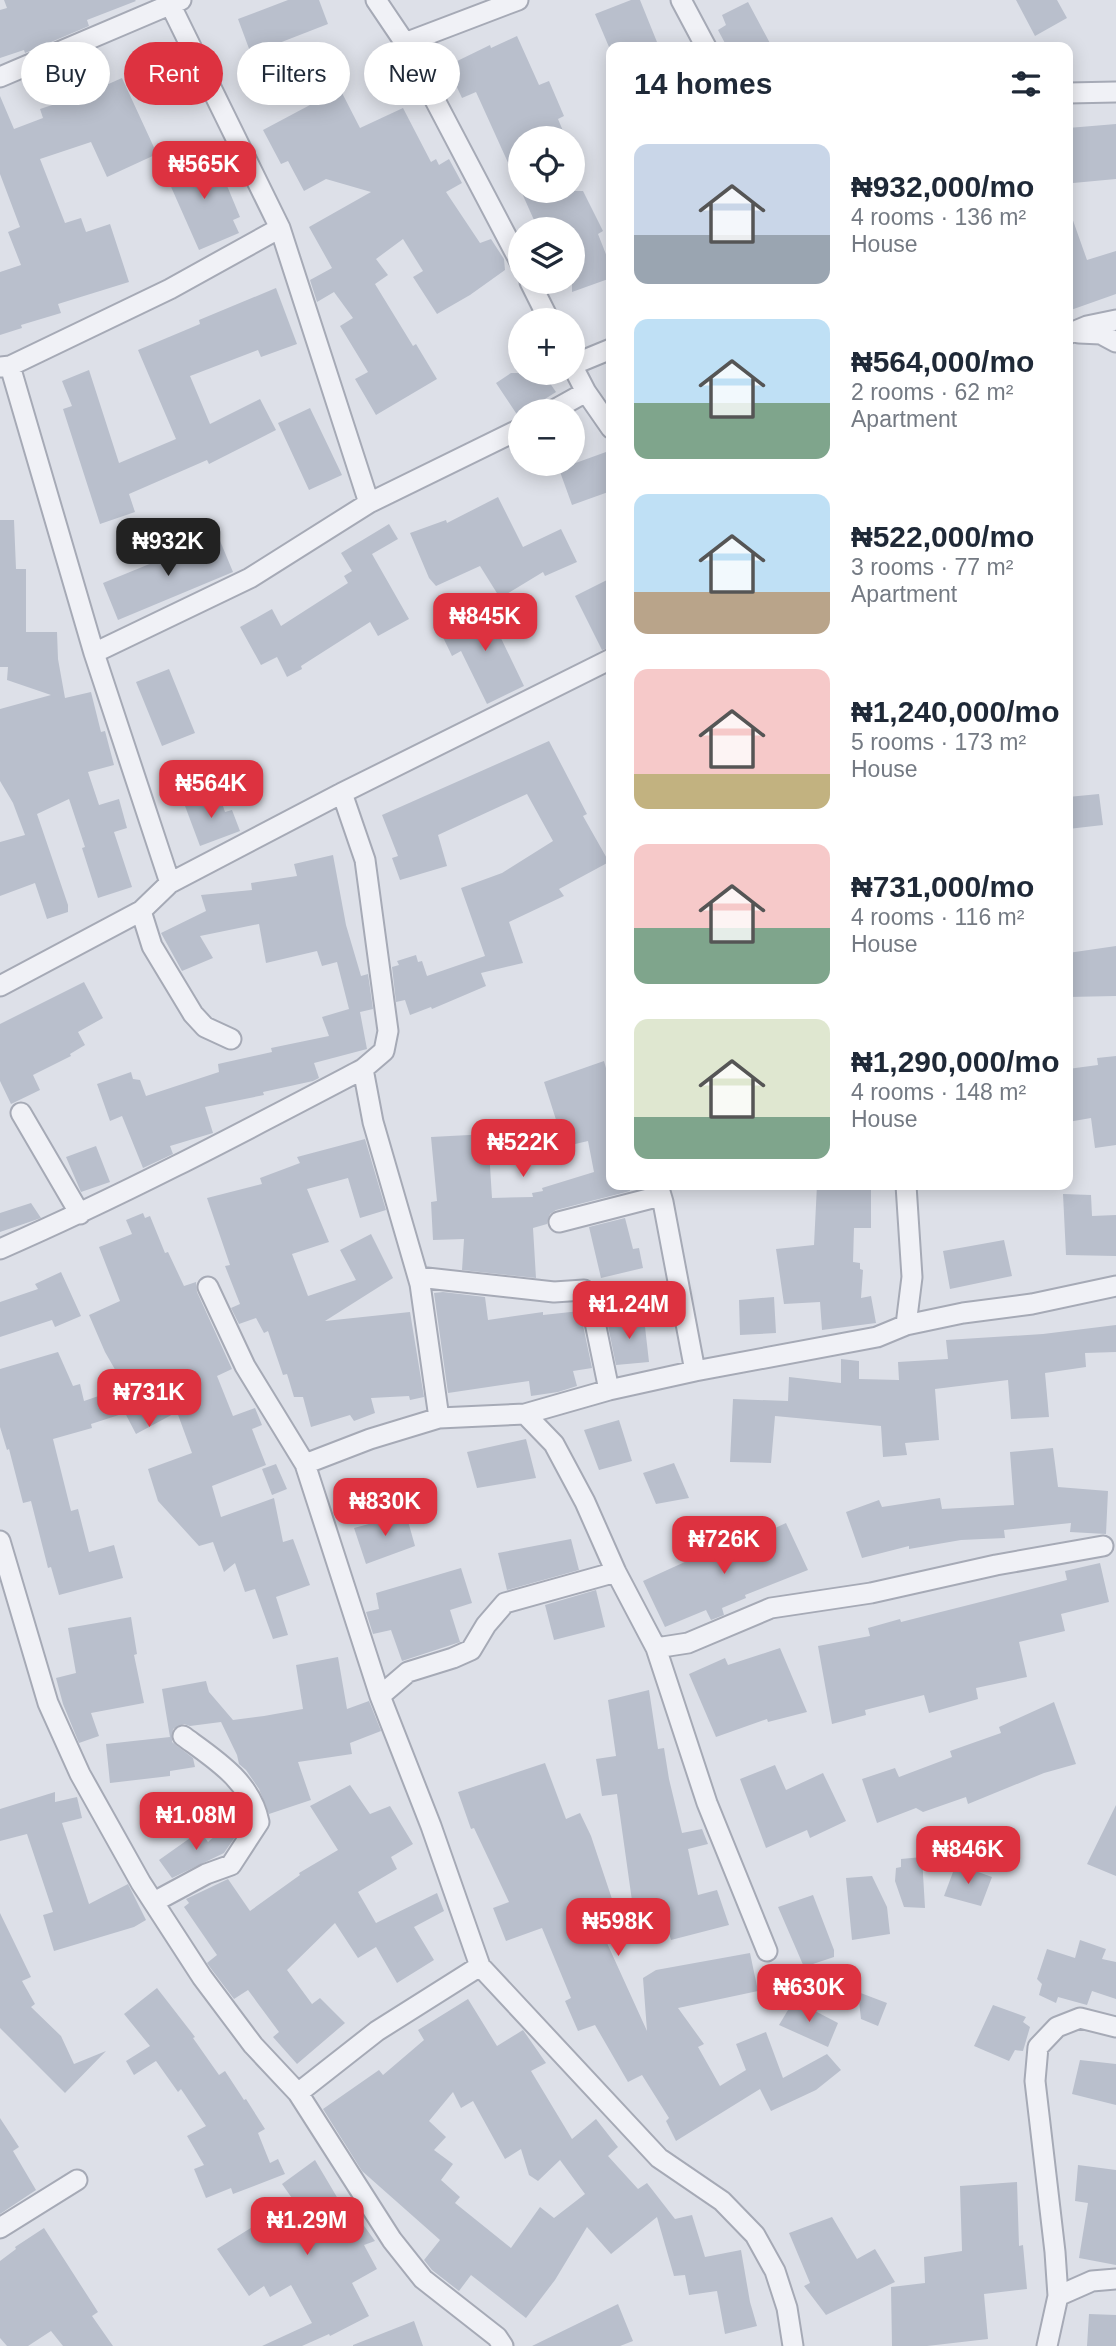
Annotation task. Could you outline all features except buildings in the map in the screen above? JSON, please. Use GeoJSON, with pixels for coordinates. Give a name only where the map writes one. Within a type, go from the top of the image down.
{"type":"FeatureCollection","features":[{"type":"Feature","properties":{"kind":"street"},"geometry":{"type":"LineString","coordinates":[[376,0],[404,42]]}},
{"type":"Feature","properties":{"kind":"street"},"geometry":{"type":"LineString","coordinates":[[408,42],[518,0]]}},
{"type":"Feature","properties":{"kind":"street"},"geometry":{"type":"LineString","coordinates":[[681,0],[703,42]]}},
{"type":"Feature","properties":{"kind":"street"},"geometry":{"type":"LineString","coordinates":[[0,77],[176,3],[280,228],[369,503]]}},
{"type":"Feature","properties":{"kind":"street"},"geometry":{"type":"LineString","coordinates":[[1073,93],[1116,92]]}},
{"type":"Feature","properties":{"kind":"street"},"geometry":{"type":"LineString","coordinates":[[438,105],[508,239]]}},
{"type":"Feature","properties":{"kind":"street"},"geometry":{"type":"LineString","coordinates":[[170,883],[94,653],[5,367],[170,289],[280,228]]}},
{"type":"Feature","properties":{"kind":"street"},"geometry":{"type":"LineString","coordinates":[[1073,331],[1116,320]]}},
{"type":"Feature","properties":{"kind":"street"},"geometry":{"type":"LineString","coordinates":[[1073,333],[1101,334],[1116,342]]}},
{"type":"Feature","properties":{"kind":"street"},"geometry":{"type":"LineString","coordinates":[[585,360],[606,351]]}},
{"type":"Feature","properties":{"kind":"street"},"geometry":{"type":"LineString","coordinates":[[582,385],[606,421]]}},
{"type":"Feature","properties":{"kind":"street"},"geometry":{"type":"LineString","coordinates":[[573,399],[586,392]]}},
{"type":"Feature","properties":{"kind":"street"},"geometry":{"type":"LineString","coordinates":[[94,653],[250,578],[369,503],[508,435]]}},
{"type":"Feature","properties":{"kind":"street"},"geometry":{"type":"LineString","coordinates":[[0,986],[141,911],[170,883],[342,793],[606,661]]}},
{"type":"Feature","properties":{"kind":"street"},"geometry":{"type":"LineString","coordinates":[[0,1249],[80,1214],[363,1069],[384,1051],[388,1031],[365,860],[342,793]]}},
{"type":"Feature","properties":{"kind":"street"},"geometry":{"type":"LineString","coordinates":[[141,911],[152,946],[193,1014],[205,1027],[231,1040]]}},
{"type":"Feature","properties":{"kind":"street"},"geometry":{"type":"LineString","coordinates":[[363,1069],[373,1122],[418,1277],[437,1390],[439,1418]]}},
{"type":"Feature","properties":{"kind":"street"},"geometry":{"type":"LineString","coordinates":[[21,1113],[80,1214]]}},
{"type":"Feature","properties":{"kind":"street"},"geometry":{"type":"LineString","coordinates":[[559,1222],[659,1190],[695,1371]]}},
{"type":"Feature","properties":{"kind":"street"},"geometry":{"type":"LineString","coordinates":[[906,1190],[912,1278],[906,1325]]}},
{"type":"Feature","properties":{"kind":"street"},"geometry":{"type":"LineString","coordinates":[[418,1277],[554,1292],[584,1290],[592,1303],[609,1390]]}},
{"type":"Feature","properties":{"kind":"street"},"geometry":{"type":"LineString","coordinates":[[305,1464],[370,1439],[439,1418],[525,1414],[609,1390],[695,1371],[877,1337],[906,1325],[963,1313],[1032,1304],[1116,1286]]}},
{"type":"Feature","properties":{"kind":"street"},"geometry":{"type":"LineString","coordinates":[[208,1287],[245,1366],[305,1464],[380,1696],[431,1826],[480,1966],[659,2158],[722,2201],[755,2235],[775,2271],[787,2308],[793,2346]]}},
{"type":"Feature","properties":{"kind":"street"},"geometry":{"type":"LineString","coordinates":[[525,1414],[554,1444],[656,1648],[707,1803],[767,1951]]}},
{"type":"Feature","properties":{"kind":"street"},"geometry":{"type":"LineString","coordinates":[[0,1541],[48,1703],[80,1774],[153,1902],[202,1976],[253,2045],[298,2093],[391,2240],[423,2279],[497,2337],[503,2346]]}},
{"type":"Feature","properties":{"kind":"street"},"geometry":{"type":"LineString","coordinates":[[656,1648],[688,1643],[771,1608],[871,1593],[996,1564],[1103,1546]]}},
{"type":"Feature","properties":{"kind":"street"},"geometry":{"type":"LineString","coordinates":[[380,1696],[408,1672],[471,1650],[486,1625],[505,1603],[616,1572]]}},
{"type":"Feature","properties":{"kind":"street"},"geometry":{"type":"LineString","coordinates":[[153,1902],[206,1874],[231,1865],[259,1822],[249,1797],[237,1779],[183,1736]]}},
{"type":"Feature","properties":{"kind":"street"},"geometry":{"type":"LineString","coordinates":[[298,2093],[377,2031],[480,1966]]}},
{"type":"Feature","properties":{"kind":"street"},"geometry":{"type":"LineString","coordinates":[[1047,2346],[1058,2296],[1035,2081],[1038,2047],[1057,2027],[1080,2018],[1116,2027]]}},
{"type":"Feature","properties":{"kind":"street"},"geometry":{"type":"LineString","coordinates":[[0,2228],[77,2180]]}},
{"type":"Feature","properties":{"kind":"street"},"geometry":{"type":"LineString","coordinates":[[1058,2296],[1092,2281],[1116,2279]]}}]}
